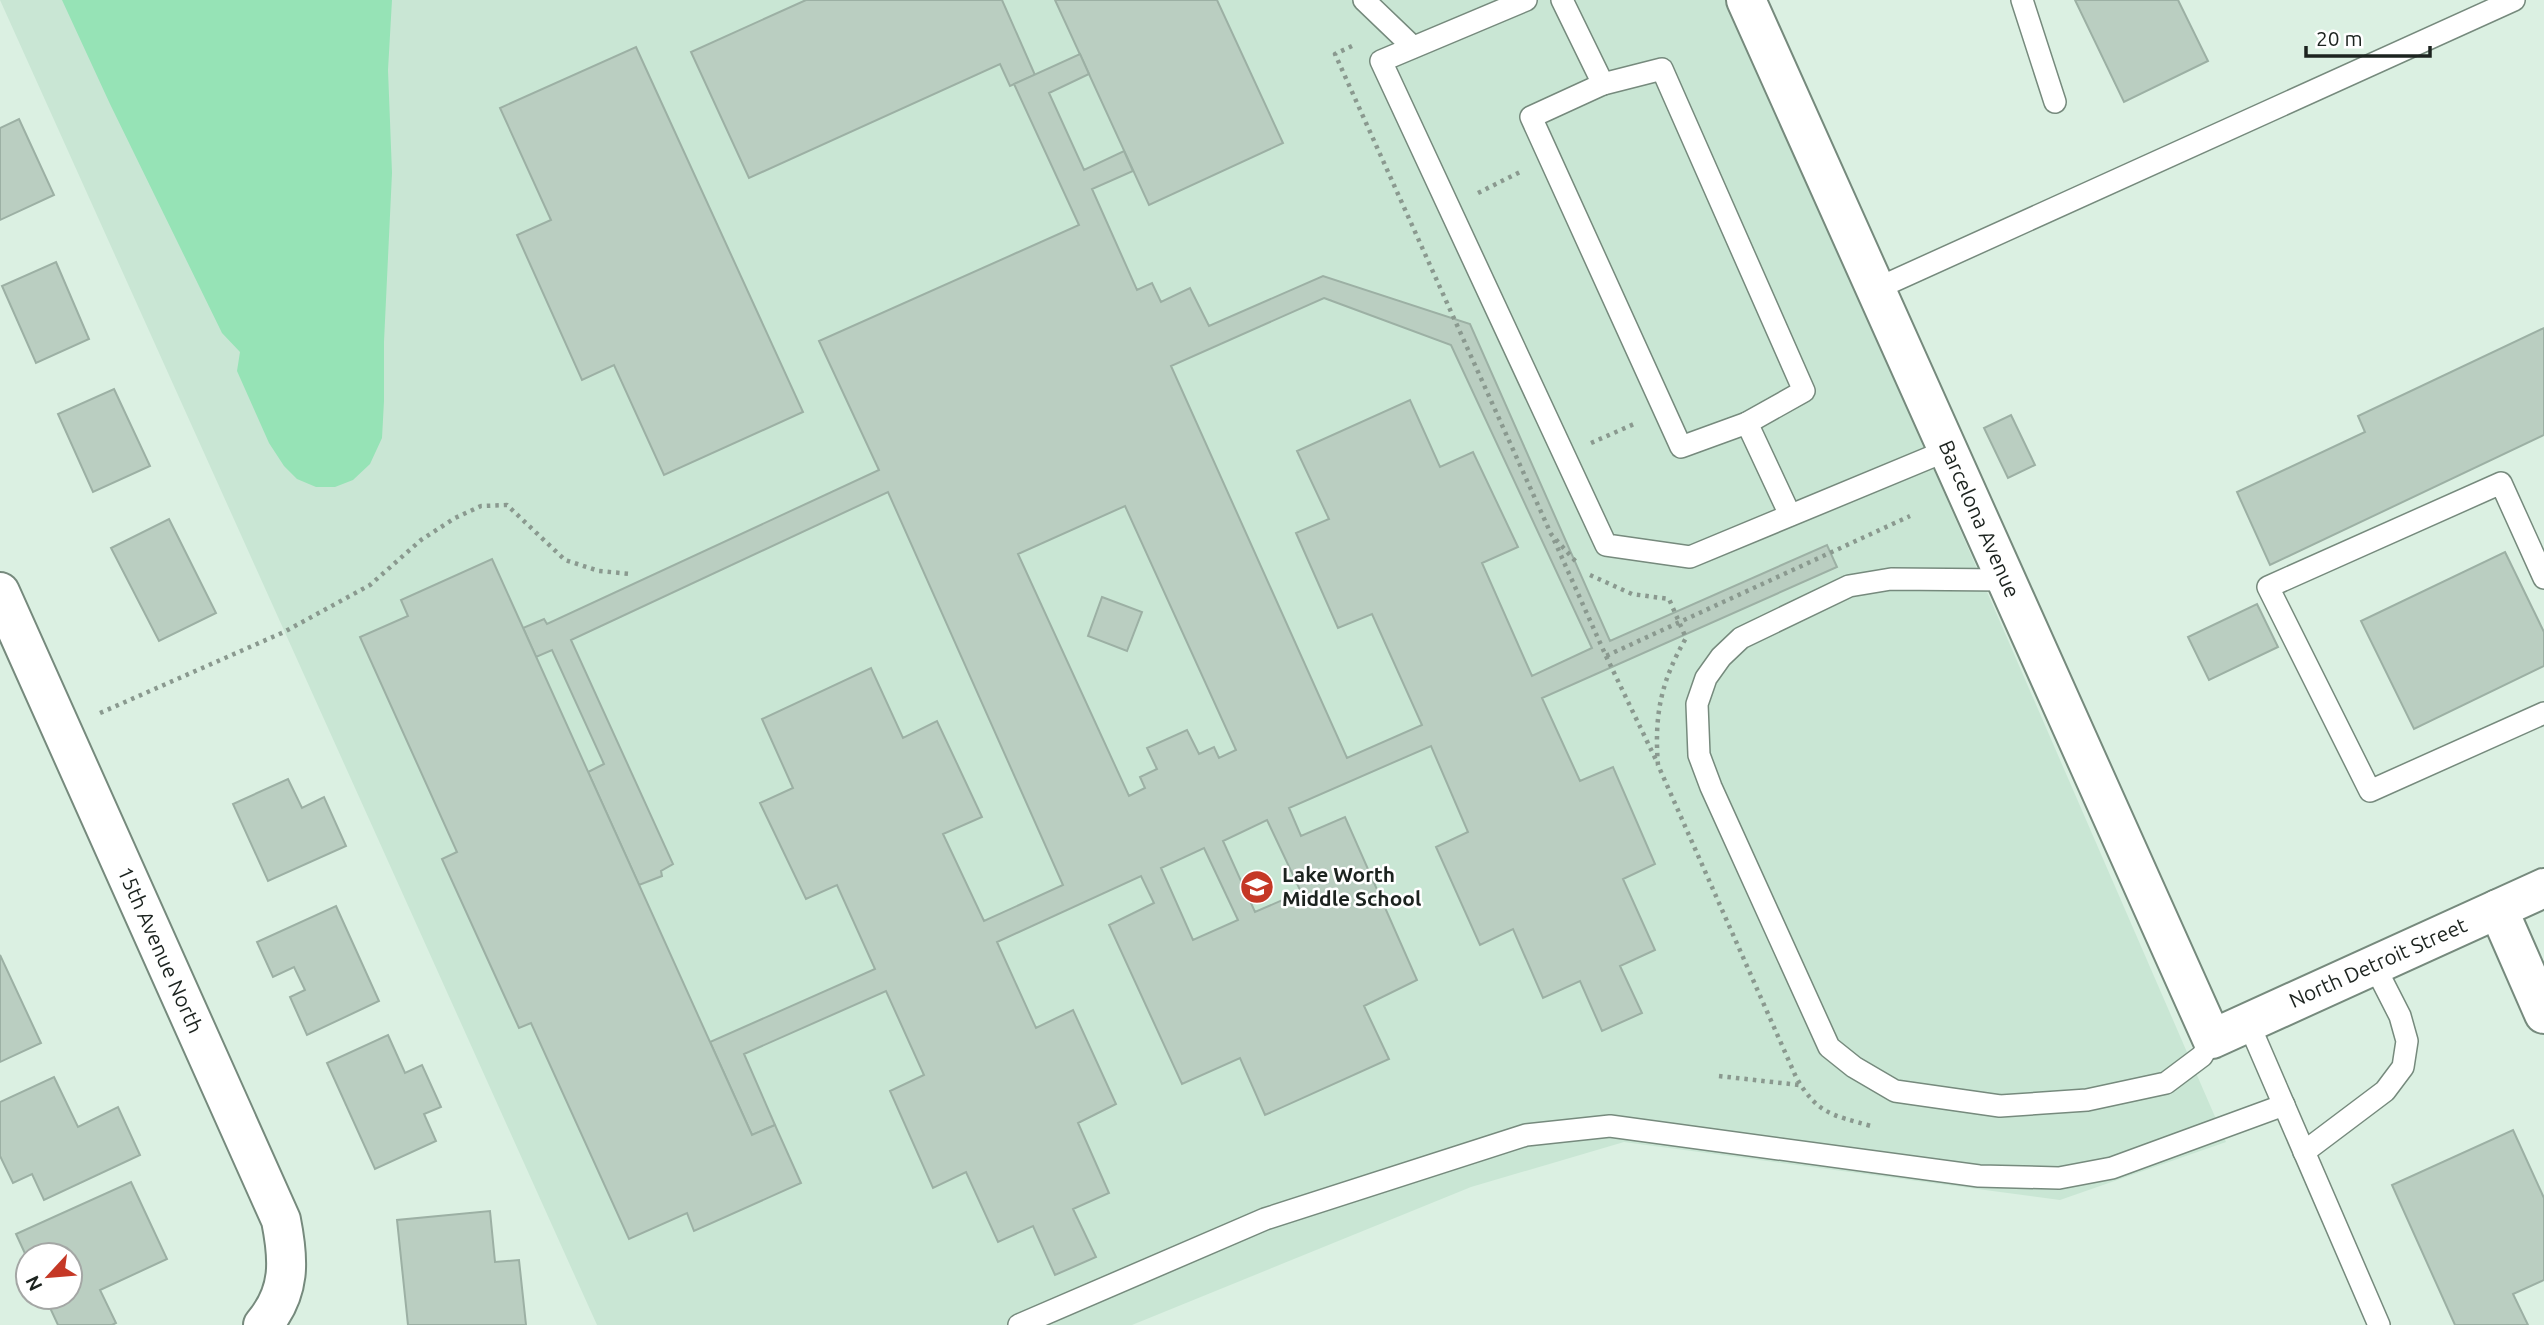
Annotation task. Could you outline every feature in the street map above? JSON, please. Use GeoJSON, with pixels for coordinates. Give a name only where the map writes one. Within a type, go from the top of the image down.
{"type":"FeatureCollection","features":[{"type":"Feature","properties":{"kind":"street","name":"Barcelona Avenue"},"geometry":{"type":"LineString","coordinates":[[1746,0],[2212,1039]]}},
{"type":"Feature","properties":{"kind":"street","name":"15th Avenue North"},"geometry":{"type":"LineString","coordinates":[[0,592],[281,1220],[288,1252],[285,1283],[268,1319]]}},
{"type":"Feature","properties":{"kind":"street","name":"North Detroit Street"},"geometry":{"type":"LineString","coordinates":[[2212,1039],[2544,888]]}},
{"type":"Feature","properties":{"kind":"street"},"geometry":{"type":"LineString","coordinates":[[2498,909],[2544,1014]]}},
{"type":"Feature","properties":{"kind":"lane"},"geometry":{"type":"LineString","coordinates":[[1364,0],[1413,47]]}},
{"type":"Feature","properties":{"kind":"lane"},"geometry":{"type":"LineString","coordinates":[[1525,0],[1381,61],[1606,545],[1690,557],[1948,450]]}},
{"type":"Feature","properties":{"kind":"lane"},"geometry":{"type":"LineString","coordinates":[[1562,0],[1603,84]]}},
{"type":"Feature","properties":{"kind":"lane"},"geometry":{"type":"LineString","coordinates":[[2022,0],[2055,102]]}},
{"type":"Feature","properties":{"kind":"lane"},"geometry":{"type":"LineString","coordinates":[[1876,289],[2514,0]]}},
{"type":"Feature","properties":{"kind":"lane"},"geometry":{"type":"LineString","coordinates":[[1662,69],[1804,391],[1747,423],[1681,447],[1531,117],[1603,84],[1662,69]]}},
{"type":"Feature","properties":{"kind":"lane"},"geometry":{"type":"LineString","coordinates":[[1747,423],[1790,515]]}},
{"type":"Feature","properties":{"kind":"lane"},"geometry":{"type":"LineString","coordinates":[[2544,578],[2501,483],[2268,587],[2370,791],[2544,713]]}},
{"type":"Feature","properties":{"kind":"lane"},"geometry":{"type":"LineString","coordinates":[[2006,580],[1891,579],[1849,586],[1741,638],[1721,657],[1706,678],[1697,704],[1699,755],[1794,972],[1829,1046],[1854,1067],[1895,1091],[2000,1106],[2088,1100],[2166,1083],[2202,1056],[2212,1039]]}},
{"type":"Feature","properties":{"kind":"lane"},"geometry":{"type":"LineString","coordinates":[[2304,1152],[2385,1091],[2403,1068],[2407,1041],[2400,1016],[2374,965]]}},
{"type":"Feature","properties":{"kind":"lane"},"geometry":{"type":"LineString","coordinates":[[2248,1022],[2379,1325]]}},
{"type":"Feature","properties":{"kind":"lane"},"geometry":{"type":"LineString","coordinates":[[1019,1325],[1265,1219],[1526,1135],[1610,1126],[1979,1176],[2059,1178],[2112,1168],[2284,1105]]}},
{"type":"Feature","properties":{"kind":"path"},"geometry":{"type":"LineString","coordinates":[[1391,27],[1335,54],[1606,656],[1658,765],[1800,1085],[1809,1100],[1829,1113],[1882,1129]]}},
{"type":"Feature","properties":{"kind":"path"},"geometry":{"type":"LineString","coordinates":[[100,713],[284,632],[334,605],[370,585],[421,540],[481,506],[507,505],[565,560],[599,571],[631,574]]}},
{"type":"Feature","properties":{"kind":"path"},"geometry":{"type":"LineString","coordinates":[[1606,656],[1910,516]]}},
{"type":"Feature","properties":{"kind":"path"},"geometry":{"type":"LineString","coordinates":[[1551,534],[1574,561],[1595,579],[1632,594],[1669,599],[1686,638],[1671,664],[1659,700],[1655,734],[1658,765]]}},
{"type":"Feature","properties":{"kind":"path"},"geometry":{"type":"LineString","coordinates":[[1719,1076],[1800,1085]]}},
{"type":"Feature","properties":{"kind":"shaded area","name":"Lake Worth Middle School"},"geometry":{"type":"Polygon","coordinates":[[[0,0],[1730,0],[2226,1142],[2060,1200],[1624,1142],[1471,1187],[1132,1325],[597,1325],[0,0]]]}},
{"type":"Feature","properties":{"kind":"shaded area"},"geometry":{"type":"Polygon","coordinates":[[[62,0],[392,0],[388,70],[392,173],[382,438],[370,464],[353,480],[335,487],[316,487],[297,479],[284,466],[269,443],[237,371],[240,352],[222,333],[62,0]]]}},
{"type":"Feature","properties":{"kind":"building"},"geometry":{"type":"Polygon","coordinates":[[[806,0],[1002,0],[1035,75],[1010,86],[1000,64],[749,178],[691,52],[806,0]]]}},
{"type":"Feature","properties":{"kind":"building"},"geometry":{"type":"Polygon","coordinates":[[[1055,0],[1217,0],[1283,143],[1149,205],[1055,0]]]}},
{"type":"Feature","properties":{"kind":"building"},"geometry":{"type":"Polygon","coordinates":[[[2075,0],[2178,0],[2208,61],[2124,102],[2075,0]]]}},
{"type":"Feature","properties":{"kind":"building"},"geometry":{"type":"Polygon","coordinates":[[[636,47],[803,412],[664,475],[614,365],[582,380],[517,235],[551,220],[500,108],[636,47]]]}},
{"type":"Feature","properties":{"kind":"building"},"geometry":{"type":"Polygon","coordinates":[[[1080,54],[1089,74],[1049,93],[1084,170],[1124,151],[1133,171],[1092,189],[1137,290],[1152,283],[1161,302],[1190,288],[1209,326],[1323,276],[1470,324],[1610,641],[1827,545],[1837,567],[1542,698],[1580,781],[1613,767],[1655,864],[1623,879],[1655,950],[1620,966],[1642,1013],[1602,1031],[1580,981],[1543,998],[1513,929],[1480,945],[1436,847],[1468,832],[1431,746],[1289,808],[1301,836],[1345,817],[1417,980],[1364,1006],[1389,1059],[1265,1115],[1240,1058],[1182,1084],[1109,925],[1154,903],[1141,876],[997,942],[1036,1028],[1073,1010],[1116,1104],[1078,1123],[1109,1193],[1073,1209],[1096,1257],[1055,1275],[1033,1226],[998,1242],[966,1172],[933,1188],[890,1091],[924,1075],[886,991],[744,1054],[775,1125],[752,1135],[710,1042],[875,969],[837,885],[806,899],[760,803],[793,788],[762,719],[871,668],[903,738],[937,721],[982,817],[943,834],[984,921],[1063,885],[888,492],[571,640],[673,864],[661,871],[662,876],[639,885],[588,772],[604,764],[552,650],[536,657],[523,628],[544,619],[547,624],[879,470],[819,341],[1079,225],[1014,84],[1080,54]],[[1324,298],[1171,366],[1347,758],[1422,725],[1372,614],[1338,628],[1296,533],[1329,519],[1297,451],[1410,400],[1440,467],[1473,452],[1518,547],[1482,563],[1532,676],[1592,648],[1451,345],[1324,298]],[[1125,506],[1018,554],[1129,796],[1145,788],[1140,777],[1157,769],[1147,748],[1187,730],[1199,754],[1214,747],[1219,758],[1236,750],[1125,506]],[[1267,820],[1223,841],[1255,912],[1301,892],[1267,820]],[[1204,848],[1161,868],[1193,940],[1238,920],[1204,848]]]}},
{"type":"Feature","properties":{"kind":"building"},"geometry":{"type":"Polygon","coordinates":[[[19,119],[54,195],[0,220],[0,128],[19,119]]]}},
{"type":"Feature","properties":{"kind":"building"},"geometry":{"type":"Polygon","coordinates":[[[56,262],[89,339],[36,363],[2,286],[56,262]]]}},
{"type":"Feature","properties":{"kind":"building"},"geometry":{"type":"Polygon","coordinates":[[[2544,328],[2544,435],[2270,565],[2237,492],[2365,432],[2358,416],[2544,328]]]}},
{"type":"Feature","properties":{"kind":"building"},"geometry":{"type":"Polygon","coordinates":[[[114,389],[150,466],[93,492],[58,414],[114,389]]]}},
{"type":"Feature","properties":{"kind":"building"},"geometry":{"type":"Polygon","coordinates":[[[2011,415],[2035,465],[2008,478],[1984,428],[2011,415]]]}},
{"type":"Feature","properties":{"kind":"building"},"geometry":{"type":"Polygon","coordinates":[[[169,519],[216,613],[159,641],[111,548],[169,519]]]}},
{"type":"Feature","properties":{"kind":"building"},"geometry":{"type":"Polygon","coordinates":[[[2505,552],[2544,632],[2544,666],[2414,729],[2361,621],[2505,552]]]}},
{"type":"Feature","properties":{"kind":"building"},"geometry":{"type":"Polygon","coordinates":[[[492,559],[752,1135],[775,1125],[801,1183],[694,1231],[687,1213],[629,1239],[531,1023],[519,1028],[442,859],[457,852],[360,637],[408,616],[401,600],[492,559]]]}},
{"type":"Feature","properties":{"kind":"building"},"geometry":{"type":"Polygon","coordinates":[[[1102,597],[1142,612],[1127,651],[1088,636],[1102,597]]]}},
{"type":"Feature","properties":{"kind":"building"},"geometry":{"type":"Polygon","coordinates":[[[2257,604],[2278,647],[2209,680],[2188,637],[2257,604]]]}},
{"type":"Feature","properties":{"kind":"building"},"geometry":{"type":"Polygon","coordinates":[[[288,779],[302,808],[324,797],[346,846],[268,881],[233,804],[288,779]]]}},
{"type":"Feature","properties":{"kind":"building"},"geometry":{"type":"Polygon","coordinates":[[[336,906],[379,1001],[307,1035],[290,997],[305,990],[294,967],[273,977],[257,942],[336,906]]]}},
{"type":"Feature","properties":{"kind":"building"},"geometry":{"type":"Polygon","coordinates":[[[0,955],[41,1043],[0,1062],[0,955]]]}},
{"type":"Feature","properties":{"kind":"building"},"geometry":{"type":"Polygon","coordinates":[[[388,1035],[405,1073],[422,1065],[441,1107],[424,1114],[436,1141],[375,1169],[327,1063],[388,1035]]]}},
{"type":"Feature","properties":{"kind":"building"},"geometry":{"type":"Polygon","coordinates":[[[54,1077],[78,1127],[118,1107],[140,1155],[44,1200],[32,1174],[13,1183],[0,1156],[0,1102],[54,1077]]]}},
{"type":"Feature","properties":{"kind":"building"},"geometry":{"type":"Polygon","coordinates":[[[2513,1130],[2544,1198],[2544,1280],[2513,1294],[2528,1325],[2455,1325],[2392,1185],[2513,1130]]]}},
{"type":"Feature","properties":{"kind":"building"},"geometry":{"type":"Polygon","coordinates":[[[131,1182],[167,1259],[100,1290],[116,1323],[58,1325],[52,1311],[84,1311],[84,1241],[19,1241],[16,1234],[131,1182]]]}},
{"type":"Feature","properties":{"kind":"building"},"geometry":{"type":"Polygon","coordinates":[[[490,1211],[495,1262],[519,1260],[526,1325],[408,1325],[397,1220],[490,1211]]]}},
{"type":"Feature","properties":{"kind":"place","name":"Lake Worth Middle School"},"geometry":{"type":"Point","coordinates":[1257,887]}}]}
